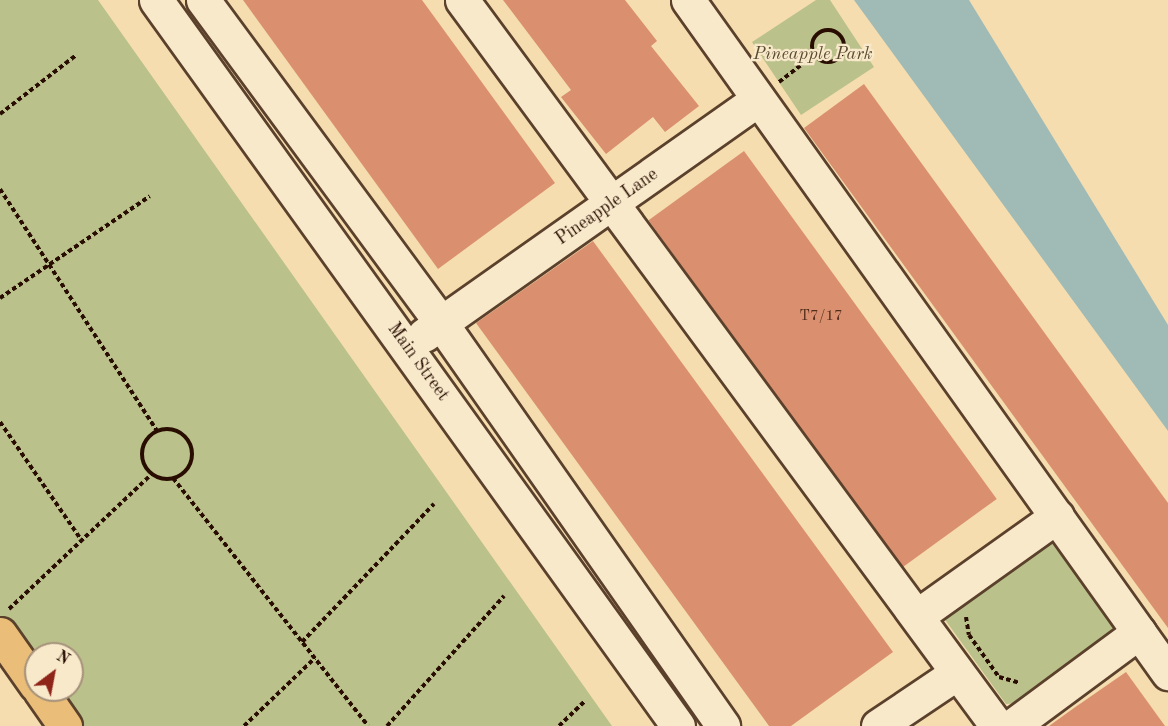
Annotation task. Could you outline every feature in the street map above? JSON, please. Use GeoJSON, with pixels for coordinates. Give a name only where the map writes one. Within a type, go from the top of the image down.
{"type":"FeatureCollection","features":[{"type":"Feature","properties":{"kind":"main road"},"geometry":{"type":"LineString","coordinates":[[0,634],[24,668]]}},
{"type":"Feature","properties":{"kind":"main road"},"geometry":{"type":"LineString","coordinates":[[48,702],[65,726]]}},
{"type":"Feature","properties":{"kind":"street","name":"Main Street"},"geometry":{"type":"LineString","coordinates":[[156,0],[678,726]]}},
{"type":"Feature","properties":{"kind":"street"},"geometry":{"type":"LineString","coordinates":[[203,0],[448,318],[723,726]]}},
{"type":"Feature","properties":{"kind":"street"},"geometry":{"type":"LineString","coordinates":[[462,0],[997,726]]}},
{"type":"Feature","properties":{"kind":"street"},"geometry":{"type":"LineString","coordinates":[[688,0],[1168,673]]}},
{"type":"Feature","properties":{"kind":"street","name":"Pineapple Lane"},"geometry":{"type":"LineString","coordinates":[[406,348],[758,99]]}},
{"type":"Feature","properties":{"kind":"street"},"geometry":{"type":"LineString","coordinates":[[917,616],[1057,516]]}},
{"type":"Feature","properties":{"kind":"street"},"geometry":{"type":"LineString","coordinates":[[1012,726],[1139,632]]}},
{"type":"Feature","properties":{"kind":"street"},"geometry":{"type":"LineString","coordinates":[[878,726],[957,673]]}},
{"type":"Feature","properties":{"kind":"path"},"geometry":{"type":"LineString","coordinates":[[823,31],[833,31],[844,41],[837,60],[827,62],[814,55],[813,43],[823,31]]}},
{"type":"Feature","properties":{"kind":"path"},"geometry":{"type":"LineString","coordinates":[[758,99],[814,55]]}},
{"type":"Feature","properties":{"kind":"path"},"geometry":{"type":"LineString","coordinates":[[0,114],[75,56]]}},
{"type":"Feature","properties":{"kind":"path"},"geometry":{"type":"LineString","coordinates":[[0,189],[157,431]]}},
{"type":"Feature","properties":{"kind":"path"},"geometry":{"type":"LineString","coordinates":[[0,298],[150,196]]}},
{"type":"Feature","properties":{"kind":"path"},"geometry":{"type":"LineString","coordinates":[[0,422],[80,538]]}},
{"type":"Feature","properties":{"kind":"path"},"geometry":{"type":"LineString","coordinates":[[152,474],[142,451],[157,431]]}},
{"type":"Feature","properties":{"kind":"path"},"geometry":{"type":"LineString","coordinates":[[157,431],[182,434],[190,444],[187,469],[173,478]]}},
{"type":"Feature","properties":{"kind":"path"},"geometry":{"type":"LineString","coordinates":[[0,618],[80,538],[152,474]]}},
{"type":"Feature","properties":{"kind":"path"},"geometry":{"type":"LineString","coordinates":[[152,474],[173,478],[368,726]]}},
{"type":"Feature","properties":{"kind":"path"},"geometry":{"type":"LineString","coordinates":[[302,642],[434,504]]}},
{"type":"Feature","properties":{"kind":"path"},"geometry":{"type":"LineString","coordinates":[[387,726],[504,596]]}},
{"type":"Feature","properties":{"kind":"path"},"geometry":{"type":"LineString","coordinates":[[975,609],[965,616],[969,635],[999,677],[1018,684],[1026,679]]}},
{"type":"Feature","properties":{"kind":"path"},"geometry":{"type":"LineString","coordinates":[[244,726],[315,658]]}},
{"type":"Feature","properties":{"kind":"path"},"geometry":{"type":"LineString","coordinates":[[560,726],[584,702]]}},
{"type":"Feature","properties":{"kind":"green space"},"geometry":{"type":"Polygon","coordinates":[[[0,0],[98,0],[612,726],[65,726],[48,702],[84,702],[84,642],[24,642],[24,668],[0,634],[0,0]]]}},
{"type":"Feature","properties":{"kind":"green space","name":"Pineapple Park"},"geometry":{"type":"Polygon","coordinates":[[[816,0],[830,0],[874,67],[801,115],[752,42],[816,0]]]}},
{"type":"Feature","properties":{"kind":"green space"},"geometry":{"type":"Polygon","coordinates":[[[1058,534],[1118,623],[1115,633],[1018,703],[1006,704],[943,617],[1058,534]]]}},
{"type":"Feature","properties":{"kind":"water"},"geometry":{"type":"Polygon","coordinates":[[[854,0],[969,0],[1168,325],[1168,431],[854,0]]]}},
{"type":"Feature","properties":{"kind":"building"},"geometry":{"type":"Polygon","coordinates":[[[243,0],[422,0],[555,183],[438,269],[243,0]]]}},
{"type":"Feature","properties":{"kind":"building"},"geometry":{"type":"Polygon","coordinates":[[[503,0],[625,0],[657,41],[651,46],[699,106],[665,132],[653,117],[606,154],[561,97],[571,90],[503,0]]]}},
{"type":"Feature","properties":{"kind":"building"},"geometry":{"type":"Polygon","coordinates":[[[864,84],[1168,503],[1168,628],[804,128],[864,84]]]}},
{"type":"Feature","properties":{"kind":"building"},"geometry":{"type":"Polygon","coordinates":[[[744,151],[997,499],[901,568],[649,220],[744,151]]]}},
{"type":"Feature","properties":{"kind":"building"},"geometry":{"type":"Polygon","coordinates":[[[593,241],[893,652],[791,726],[769,726],[476,323],[593,241]]]}},
{"type":"Feature","properties":{"kind":"building"},"geometry":{"type":"Polygon","coordinates":[[[1126,672],[1165,726],[1049,726],[1074,708],[1126,672]]]}}]}
